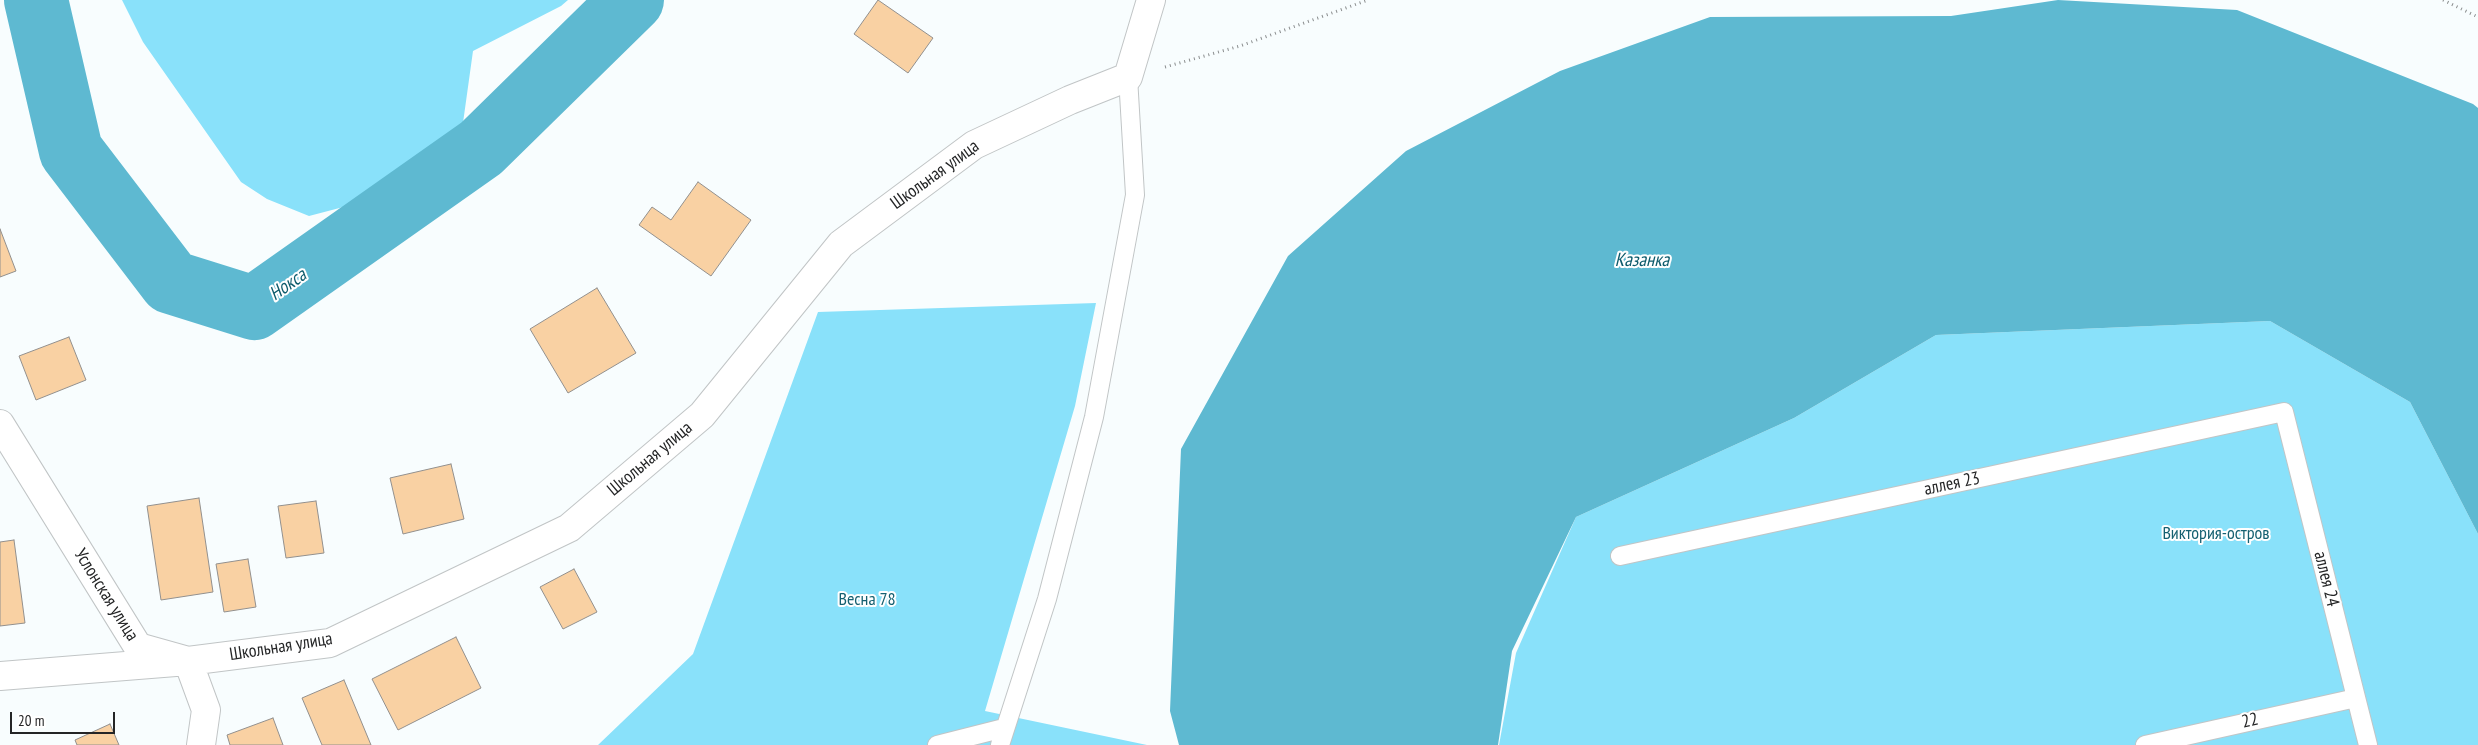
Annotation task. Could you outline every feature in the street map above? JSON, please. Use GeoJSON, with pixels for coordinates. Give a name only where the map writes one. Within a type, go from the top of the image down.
{"type":"FeatureCollection","features":[{"type":"Feature","properties":{"kind":"street"},"geometry":{"type":"LineString","coordinates":[[1128,77],[1151,0]]}},
{"type":"Feature","properties":{"kind":"street","name":"Школьная улица"},"geometry":{"type":"LineString","coordinates":[[0,676],[188,661],[330,643],[568,528],[702,415],[841,244],[974,145],[1070,100],[1128,77]]}},
{"type":"Feature","properties":{"kind":"street","name":"Услонская улица"},"geometry":{"type":"LineString","coordinates":[[0,424],[138,647],[188,661]]}},
{"type":"Feature","properties":{"kind":"street"},"geometry":{"type":"LineString","coordinates":[[188,661],[206,710],[201,745]]}},
{"type":"Feature","properties":{"kind":"lane"},"geometry":{"type":"LineString","coordinates":[[937,745],[1002,737],[1048,599],[1094,417],[1135,195],[1128,77]]}},
{"type":"Feature","properties":{"kind":"lane","name":"аллея 23"},"geometry":{"type":"LineString","coordinates":[[1620,556],[2284,412]]}},
{"type":"Feature","properties":{"kind":"lane","name":"аллея 24"},"geometry":{"type":"LineString","coordinates":[[2284,412],[2368,745]]}},
{"type":"Feature","properties":{"kind":"lane","name":"22"},"geometry":{"type":"LineString","coordinates":[[2145,745],[2356,698]]}},
{"type":"Feature","properties":{"kind":"path"},"geometry":{"type":"LineString","coordinates":[[1128,77],[1240,46],[1368,0]]}},
{"type":"Feature","properties":{"kind":"path"},"geometry":{"type":"LineString","coordinates":[[2443,0],[2478,16]]}},
{"type":"Feature","properties":{"kind":"green space"},"geometry":{"type":"Polygon","coordinates":[[[122,0],[568,0],[561,6],[473,51],[462,130],[426,165],[351,205],[309,216],[267,199],[241,182],[143,42],[122,0]]]}},
{"type":"Feature","properties":{"kind":"green space","name":"Весна 78"},"geometry":{"type":"Polygon","coordinates":[[[1096,303],[1075,406],[985,711],[1147,745],[598,745],[693,654],[818,312],[1096,303]]]}},
{"type":"Feature","properties":{"kind":"green space","name":"Виктория-остров"},"geometry":{"type":"Polygon","coordinates":[[[2270,321],[2410,402],[2478,534],[2478,745],[1499,745],[1516,653],[1576,517],[1794,418],[1936,335],[2270,321]]]}},
{"type":"Feature","properties":{"kind":"water","name":"Казанка"},"geometry":{"type":"Polygon","coordinates":[[[2058,0],[2237,10],[2473,104],[2478,108],[2478,534],[2410,402],[2270,321],[1936,335],[1794,418],[1576,517],[1512,651],[1498,745],[1179,745],[1170,711],[1181,449],[1288,256],[1406,151],[1560,71],[1710,17],[1951,16],[2058,0]]]}},
{"type":"Feature","properties":{"kind":"building"},"geometry":{"type":"Polygon","coordinates":[[[878,0],[933,38],[908,73],[854,34],[878,0]]]}},
{"type":"Feature","properties":{"kind":"building"},"geometry":{"type":"Polygon","coordinates":[[[698,182],[751,220],[711,276],[639,225],[652,207],[671,220],[698,182]]]}},
{"type":"Feature","properties":{"kind":"building"},"geometry":{"type":"Polygon","coordinates":[[[0,229],[16,271],[0,277],[0,229]]]}},
{"type":"Feature","properties":{"kind":"building"},"geometry":{"type":"Polygon","coordinates":[[[597,288],[636,353],[568,393],[530,329],[597,288]]]}},
{"type":"Feature","properties":{"kind":"building"},"geometry":{"type":"Polygon","coordinates":[[[69,337],[86,380],[36,400],[19,356],[69,337]]]}},
{"type":"Feature","properties":{"kind":"building"},"geometry":{"type":"Polygon","coordinates":[[[451,464],[464,519],[403,534],[390,478],[451,464]]]}},
{"type":"Feature","properties":{"kind":"building"},"geometry":{"type":"Polygon","coordinates":[[[199,498],[213,592],[161,600],[147,506],[199,498]]]}},
{"type":"Feature","properties":{"kind":"building"},"geometry":{"type":"Polygon","coordinates":[[[316,501],[324,553],[286,558],[278,506],[316,501]]]}},
{"type":"Feature","properties":{"kind":"building"},"geometry":{"type":"Polygon","coordinates":[[[14,540],[25,623],[0,626],[0,542],[14,540]]]}},
{"type":"Feature","properties":{"kind":"building"},"geometry":{"type":"Polygon","coordinates":[[[248,559],[256,607],[224,612],[216,564],[248,559]]]}},
{"type":"Feature","properties":{"kind":"building"},"geometry":{"type":"Polygon","coordinates":[[[574,569],[597,612],[563,629],[540,587],[574,569]]]}},
{"type":"Feature","properties":{"kind":"building"},"geometry":{"type":"Polygon","coordinates":[[[456,637],[481,688],[398,730],[372,679],[456,637]]]}},
{"type":"Feature","properties":{"kind":"building"},"geometry":{"type":"Polygon","coordinates":[[[344,680],[371,745],[322,745],[302,698],[344,680]]]}},
{"type":"Feature","properties":{"kind":"building"},"geometry":{"type":"Polygon","coordinates":[[[273,718],[283,745],[230,745],[227,735],[273,718]]]}},
{"type":"Feature","properties":{"kind":"building"},"geometry":{"type":"Polygon","coordinates":[[[110,724],[119,745],[77,745],[75,740],[110,724]]]}},
{"type":"Feature","properties":{"kind":"waterway","name":"Нокса"},"geometry":{"type":"LineString","coordinates":[[36,0],[71,151],[171,282],[254,308],[481,148],[632,0]]}}]}
